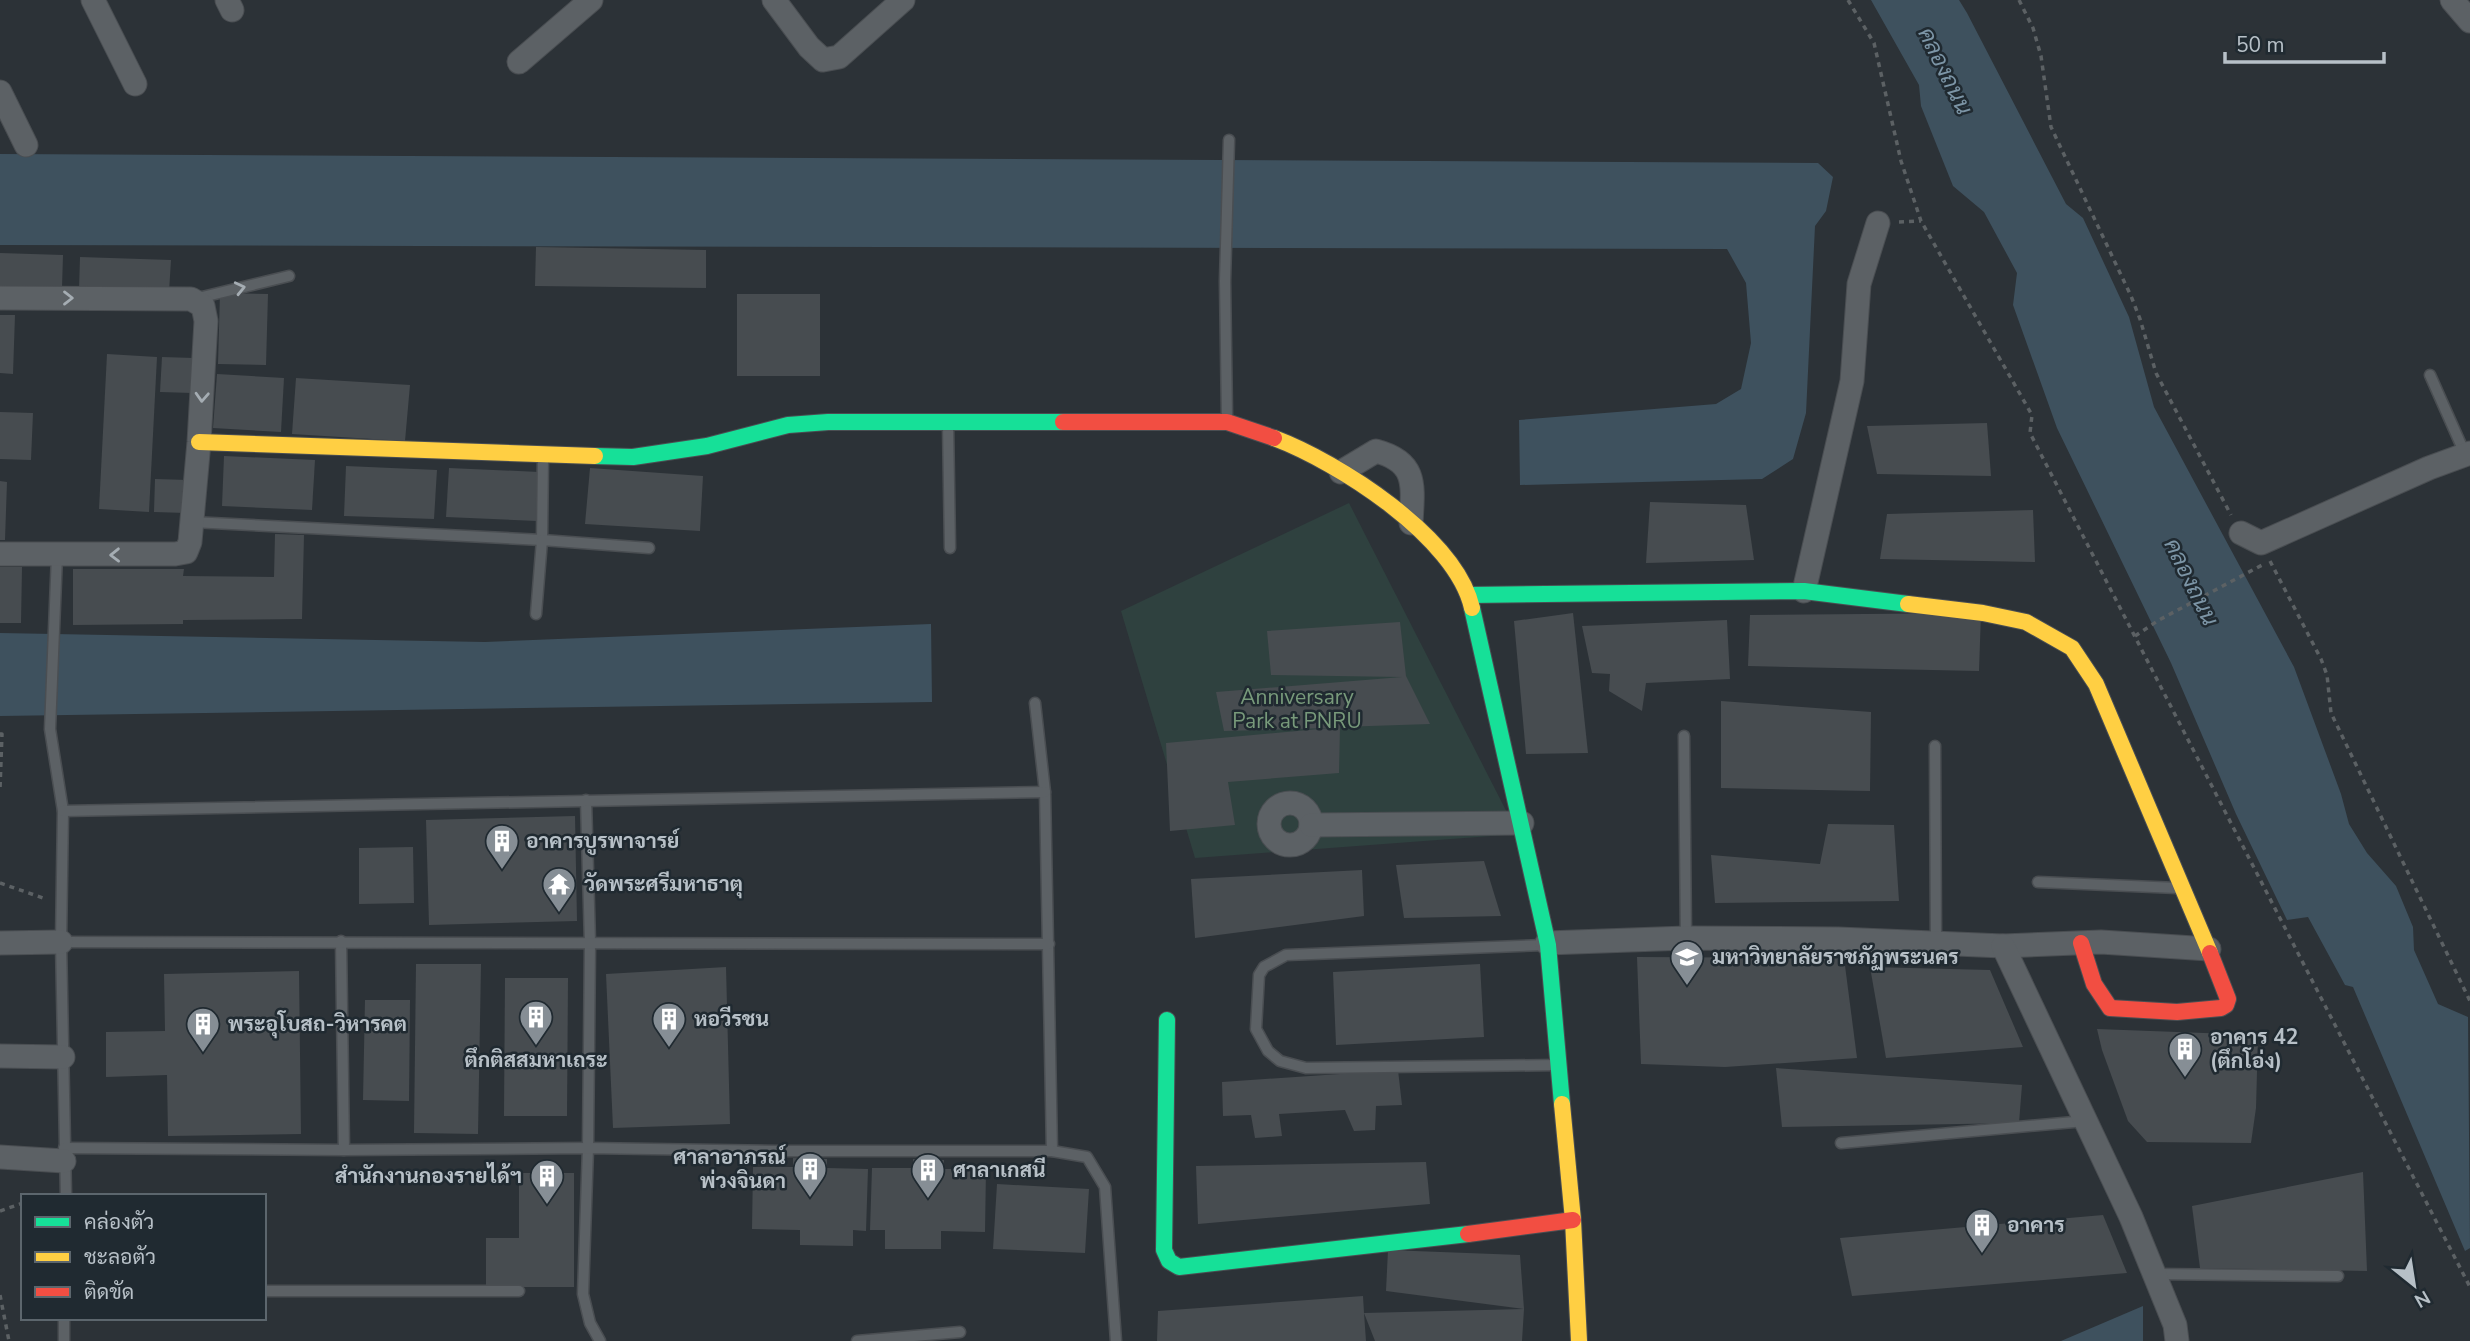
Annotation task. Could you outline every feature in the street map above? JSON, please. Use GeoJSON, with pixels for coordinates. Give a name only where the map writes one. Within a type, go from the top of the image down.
{"type":"FeatureCollection","features":[{"type":"Feature","properties":{"kind":"street"},"geometry":{"type":"LineString","coordinates":[[93,0],[135,84]]}},
{"type":"Feature","properties":{"kind":"street"},"geometry":{"type":"LineString","coordinates":[[519,62],[591,0]]}},
{"type":"Feature","properties":{"kind":"street"},"geometry":{"type":"LineString","coordinates":[[774,0],[809,47],[823,60],[839,57],[903,0]]}},
{"type":"Feature","properties":{"kind":"street"},"geometry":{"type":"LineString","coordinates":[[2452,0],[2470,21]]}},
{"type":"Feature","properties":{"kind":"street"},"geometry":{"type":"LineString","coordinates":[[0,92],[26,145]]}},
{"type":"Feature","properties":{"kind":"street"},"geometry":{"type":"LineString","coordinates":[[1804,591],[1852,381],[1858,284],[1878,223]]}},
{"type":"Feature","properties":{"kind":"street"},"geometry":{"type":"LineString","coordinates":[[0,298],[191,299],[203,306],[206,321],[200,442],[190,542],[186,552],[0,554]]}},
{"type":"Feature","properties":{"kind":"street"},"geometry":{"type":"LineString","coordinates":[[200,442],[633,457],[707,446],[788,425],[828,422],[1227,422],[1262,431],[1298,447],[1367,487],[1411,523],[1450,563],[1469,595],[1548,944],[1573,1220],[1579,1341]]}},
{"type":"Feature","properties":{"kind":"street"},"geometry":{"type":"LineString","coordinates":[[1341,472],[1376,451],[1401,461],[1411,475],[1411,523]]}},
{"type":"Feature","properties":{"kind":"street"},"geometry":{"type":"LineString","coordinates":[[2251,538],[2429,468],[2468,457]]}},
{"type":"Feature","properties":{"kind":"street"},"geometry":{"type":"LineString","coordinates":[[1469,595],[1804,591],[1983,613],[2026,622],[2072,648],[2096,684],[2209,949],[2228,999],[2226,1005],[2221,1008],[2177,1012],[2110,1008],[2094,984],[2081,943]]}},
{"type":"Feature","properties":{"kind":"street"},"geometry":{"type":"LineString","coordinates":[[1311,825],[1522,823]]}},
{"type":"Feature","properties":{"kind":"street"},"geometry":{"type":"LineString","coordinates":[[1548,944],[1686,938],[1838,939],[2003,946],[2101,942],[2209,949]]}},
{"type":"Feature","properties":{"kind":"street"},"geometry":{"type":"LineString","coordinates":[[0,943],[61,942]]}},
{"type":"Feature","properties":{"kind":"street"},"geometry":{"type":"LineString","coordinates":[[2003,946],[2155,1274],[2175,1325],[2177,1341]]}},
{"type":"Feature","properties":{"kind":"street"},"geometry":{"type":"LineString","coordinates":[[1167,1020],[1164,1250],[1173,1265],[1179,1267],[1415,1241],[1573,1220]]}},
{"type":"Feature","properties":{"kind":"street"},"geometry":{"type":"LineString","coordinates":[[0,1056],[63,1057]]}},
{"type":"Feature","properties":{"kind":"street"},"geometry":{"type":"LineString","coordinates":[[0,1157],[64,1155]]}},
{"type":"Feature","properties":{"kind":"lane"},"geometry":{"type":"LineString","coordinates":[[1227,422],[1225,281],[1229,140]]}},
{"type":"Feature","properties":{"kind":"lane"},"geometry":{"type":"LineString","coordinates":[[191,299],[289,276]]}},
{"type":"Feature","properties":{"kind":"lane"},"geometry":{"type":"LineString","coordinates":[[2430,375],[2468,457]]}},
{"type":"Feature","properties":{"kind":"lane"},"geometry":{"type":"LineString","coordinates":[[948,421],[950,548]]}},
{"type":"Feature","properties":{"kind":"lane"},"geometry":{"type":"LineString","coordinates":[[536,614],[542,540],[543,453]]}},
{"type":"Feature","properties":{"kind":"lane"},"geometry":{"type":"LineString","coordinates":[[192,523],[542,540],[649,548]]}},
{"type":"Feature","properties":{"kind":"lane"},"geometry":{"type":"LineString","coordinates":[[57,555],[50,729],[63,811],[61,942],[66,1194]]}},
{"type":"Feature","properties":{"kind":"lane"},"geometry":{"type":"LineString","coordinates":[[1035,703],[1045,792],[1052,1151]]}},
{"type":"Feature","properties":{"kind":"lane"},"geometry":{"type":"LineString","coordinates":[[1684,737],[1686,938]]}},
{"type":"Feature","properties":{"kind":"lane"},"geometry":{"type":"LineString","coordinates":[[1935,746],[1936,944]]}},
{"type":"Feature","properties":{"kind":"lane"},"geometry":{"type":"LineString","coordinates":[[63,811],[1045,792]]}},
{"type":"Feature","properties":{"kind":"lane"},"geometry":{"type":"LineString","coordinates":[[586,800],[590,943],[583,1294],[590,1323],[600,1341]]}},
{"type":"Feature","properties":{"kind":"lane"},"geometry":{"type":"LineString","coordinates":[[2038,882],[2183,888]]}},
{"type":"Feature","properties":{"kind":"lane"},"geometry":{"type":"LineString","coordinates":[[341,941],[344,1150]]}},
{"type":"Feature","properties":{"kind":"lane"},"geometry":{"type":"LineString","coordinates":[[61,942],[1049,944]]}},
{"type":"Feature","properties":{"kind":"lane"},"geometry":{"type":"LineString","coordinates":[[1548,944],[1286,955],[1264,967],[1259,975],[1256,1029],[1268,1051],[1280,1061],[1306,1068],[1560,1065]]}},
{"type":"Feature","properties":{"kind":"lane"},"geometry":{"type":"LineString","coordinates":[[1841,1143],[2085,1121]]}},
{"type":"Feature","properties":{"kind":"lane"},"geometry":{"type":"LineString","coordinates":[[64,1155],[588,1148],[1052,1151],[1087,1157],[1105,1187],[1116,1341]]}},
{"type":"Feature","properties":{"kind":"lane"},"geometry":{"type":"LineString","coordinates":[[2155,1274],[2338,1276]]}},
{"type":"Feature","properties":{"kind":"lane"},"geometry":{"type":"LineString","coordinates":[[266,1292],[519,1292]]}},
{"type":"Feature","properties":{"kind":"lane"},"geometry":{"type":"LineString","coordinates":[[64,1320],[64,1341]]}},
{"type":"Feature","properties":{"kind":"lane"},"geometry":{"type":"LineString","coordinates":[[858,1341],[960,1332]]}},
{"type":"Feature","properties":{"kind":"path"},"geometry":{"type":"LineString","coordinates":[[1849,0],[1874,43],[1901,161],[1921,221],[2032,415],[2031,433],[2470,1287]]}},
{"type":"Feature","properties":{"kind":"path"},"geometry":{"type":"LineString","coordinates":[[2019,0],[2033,28],[2041,56],[2051,127],[2131,296],[2156,373],[2321,659],[2327,675],[2331,713],[2470,1001]]}},
{"type":"Feature","properties":{"kind":"path"},"geometry":{"type":"LineString","coordinates":[[2135,636],[2159,620],[2255,570]]}},
{"type":"Feature","properties":{"kind":"path"},"geometry":{"type":"LineString","coordinates":[[0,734],[0,789]]}},
{"type":"Feature","properties":{"kind":"path"},"geometry":{"type":"LineString","coordinates":[[0,883],[61,904]]}},
{"type":"Feature","properties":{"kind":"path"},"geometry":{"type":"LineString","coordinates":[[0,1211],[21,1204]]}},
{"type":"Feature","properties":{"kind":"path"},"geometry":{"type":"LineString","coordinates":[[0,1295],[9,1341]]}},
{"type":"Feature","properties":{"kind":"green space","name":"Anniversary Park at PNRU"},"geometry":{"type":"Polygon","coordinates":[[[1349,503],[1518,834],[1195,858],[1121,611],[1349,503]]]}},
{"type":"Feature","properties":{"kind":"water","name":"คลองถนน"},"geometry":{"type":"Polygon","coordinates":[[[1871,0],[1959,0],[1967,13],[2066,204],[2083,218],[2129,317],[2154,407],[2294,667],[2341,794],[2349,824],[2367,853],[2396,886],[2413,927],[2414,950],[2438,1004],[2468,1017],[2470,1248],[2465,1251],[2353,987],[2345,985],[2308,917],[2287,920],[2236,814],[2171,663],[2057,428],[2013,305],[2017,273],[1984,212],[1953,186],[1921,106],[1919,85],[1871,0]]]}},
{"type":"Feature","properties":{"kind":"water"},"geometry":{"type":"Polygon","coordinates":[[[0,154],[1818,163],[1833,177],[1826,211],[1815,226],[1806,413],[1793,459],[1762,479],[1520,485],[1519,420],[1716,404],[1741,389],[1751,343],[1746,283],[1727,249],[0,245],[0,154]]]}},
{"type":"Feature","properties":{"kind":"water"},"geometry":{"type":"Polygon","coordinates":[[[931,624],[932,702],[0,716],[0,633],[485,642],[931,624]]]}},
{"type":"Feature","properties":{"kind":"water"},"geometry":{"type":"Polygon","coordinates":[[[2143,1306],[2143,1341],[2061,1341],[2143,1306]]]}},
{"type":"Feature","properties":{"kind":"building"},"geometry":{"type":"Polygon","coordinates":[[[536,247],[706,250],[706,288],[535,286],[536,247]]]}},
{"type":"Feature","properties":{"kind":"building"},"geometry":{"type":"Polygon","coordinates":[[[0,253],[63,255],[62,288],[0,286],[0,253]]]}},
{"type":"Feature","properties":{"kind":"building"},"geometry":{"type":"Polygon","coordinates":[[[80,257],[171,260],[169,292],[79,290],[80,257]]]}},
{"type":"Feature","properties":{"kind":"building"},"geometry":{"type":"Polygon","coordinates":[[[220,293],[268,294],[266,365],[218,364],[220,293]]]}},
{"type":"Feature","properties":{"kind":"building"},"geometry":{"type":"Polygon","coordinates":[[[737,294],[820,294],[820,376],[737,376],[737,294]]]}},
{"type":"Feature","properties":{"kind":"building"},"geometry":{"type":"Polygon","coordinates":[[[0,315],[15,315],[13,374],[0,373],[0,315]]]}},
{"type":"Feature","properties":{"kind":"building"},"geometry":{"type":"Polygon","coordinates":[[[107,354],[157,357],[149,512],[99,509],[107,354]]]}},
{"type":"Feature","properties":{"kind":"building"},"geometry":{"type":"Polygon","coordinates":[[[162,357],[194,358],[192,393],[160,392],[162,357]]]}},
{"type":"Feature","properties":{"kind":"building"},"geometry":{"type":"Polygon","coordinates":[[[217,374],[284,378],[281,432],[213,428],[217,374]]]}},
{"type":"Feature","properties":{"kind":"building"},"geometry":{"type":"Polygon","coordinates":[[[296,378],[410,385],[405,441],[292,434],[296,378]]]}},
{"type":"Feature","properties":{"kind":"building"},"geometry":{"type":"Polygon","coordinates":[[[0,412],[33,413],[31,460],[0,459],[0,412]]]}},
{"type":"Feature","properties":{"kind":"building"},"geometry":{"type":"Polygon","coordinates":[[[1987,423],[1991,476],[1877,474],[1867,426],[1987,423]]]}},
{"type":"Feature","properties":{"kind":"building"},"geometry":{"type":"Polygon","coordinates":[[[224,456],[315,460],[312,510],[222,506],[224,456]]]}},
{"type":"Feature","properties":{"kind":"building"},"geometry":{"type":"Polygon","coordinates":[[[346,466],[437,470],[434,519],[344,516],[346,466]]]}},
{"type":"Feature","properties":{"kind":"building"},"geometry":{"type":"Polygon","coordinates":[[[449,468],[539,472],[537,521],[446,517],[449,468]]]}},
{"type":"Feature","properties":{"kind":"building"},"geometry":{"type":"Polygon","coordinates":[[[590,468],[703,476],[700,531],[585,524],[590,468]]]}},
{"type":"Feature","properties":{"kind":"building"},"geometry":{"type":"Polygon","coordinates":[[[155,479],[188,480],[186,513],[154,512],[155,479]]]}},
{"type":"Feature","properties":{"kind":"building"},"geometry":{"type":"Polygon","coordinates":[[[0,481],[7,482],[5,540],[0,540],[0,481]]]}},
{"type":"Feature","properties":{"kind":"building"},"geometry":{"type":"Polygon","coordinates":[[[1650,502],[1746,505],[1754,560],[1646,563],[1650,502]]]}},
{"type":"Feature","properties":{"kind":"building"},"geometry":{"type":"Polygon","coordinates":[[[2033,510],[2035,562],[1880,559],[1887,514],[2033,510]]]}},
{"type":"Feature","properties":{"kind":"building"},"geometry":{"type":"Polygon","coordinates":[[[275,534],[304,535],[302,619],[183,620],[183,624],[73,625],[73,569],[184,569],[183,576],[274,577],[275,534]]]}},
{"type":"Feature","properties":{"kind":"building"},"geometry":{"type":"Polygon","coordinates":[[[0,567],[22,567],[21,623],[0,623],[0,567]]]}},
{"type":"Feature","properties":{"kind":"building"},"geometry":{"type":"Polygon","coordinates":[[[1573,613],[1588,753],[1526,754],[1514,621],[1573,613]]]}},
{"type":"Feature","properties":{"kind":"building"},"geometry":{"type":"Polygon","coordinates":[[[1981,613],[1979,671],[1748,666],[1750,615],[1981,613]]]}},
{"type":"Feature","properties":{"kind":"building"},"geometry":{"type":"Polygon","coordinates":[[[1727,620],[1730,679],[1646,683],[1642,711],[1609,691],[1610,674],[1592,673],[1582,626],[1727,620]]]}},
{"type":"Feature","properties":{"kind":"building"},"geometry":{"type":"Polygon","coordinates":[[[1400,622],[1406,676],[1430,724],[1340,727],[1339,773],[1228,782],[1235,825],[1170,831],[1166,743],[1330,728],[1224,731],[1216,692],[1402,677],[1271,675],[1267,631],[1400,622]]]}},
{"type":"Feature","properties":{"kind":"building"},"geometry":{"type":"Polygon","coordinates":[[[1721,701],[1871,712],[1870,791],[1721,788],[1721,701]]]}},
{"type":"Feature","properties":{"kind":"building","name":"อาคารบูรพาจารย์"},"geometry":{"type":"Polygon","coordinates":[[[575,816],[577,921],[429,925],[426,820],[575,816]]]}},
{"type":"Feature","properties":{"kind":"building"},"geometry":{"type":"Polygon","coordinates":[[[1828,824],[1894,825],[1899,901],[1715,903],[1711,855],[1820,864],[1828,824]]]}},
{"type":"Feature","properties":{"kind":"building"},"geometry":{"type":"Polygon","coordinates":[[[413,847],[414,903],[359,904],[359,848],[413,847]]]}},
{"type":"Feature","properties":{"kind":"building"},"geometry":{"type":"Polygon","coordinates":[[[1484,861],[1501,916],[1404,918],[1396,865],[1484,861]]]}},
{"type":"Feature","properties":{"kind":"building"},"geometry":{"type":"Polygon","coordinates":[[[1362,870],[1364,916],[1195,938],[1191,879],[1362,870]]]}},
{"type":"Feature","properties":{"kind":"building"},"geometry":{"type":"Polygon","coordinates":[[[1637,957],[1844,958],[1857,1058],[1725,1067],[1641,1064],[1637,957]]]}},
{"type":"Feature","properties":{"kind":"building"},"geometry":{"type":"Polygon","coordinates":[[[416,964],[481,964],[478,1134],[414,1133],[416,964]]]}},
{"type":"Feature","properties":{"kind":"building"},"geometry":{"type":"Polygon","coordinates":[[[1480,964],[1484,1037],[1336,1045],[1333,972],[1480,964]]]}},
{"type":"Feature","properties":{"kind":"building","name":"หอวีรชน"},"geometry":{"type":"Polygon","coordinates":[[[726,967],[730,1124],[613,1128],[606,974],[726,967]]]}},
{"type":"Feature","properties":{"kind":"building"},"geometry":{"type":"Polygon","coordinates":[[[1870,967],[1990,970],[2023,1047],[1886,1058],[1870,967]]]}},
{"type":"Feature","properties":{"kind":"building","name":"พระอุโบสถ-วิหารคต"},"geometry":{"type":"Polygon","coordinates":[[[299,971],[301,1134],[168,1136],[167,1075],[106,1077],[106,1032],[165,1031],[164,974],[299,971]]]}},
{"type":"Feature","properties":{"kind":"building","name":"ตึกติสสมหาเถระ"},"geometry":{"type":"Polygon","coordinates":[[[505,978],[568,978],[567,1116],[504,1116],[505,978]]]}},
{"type":"Feature","properties":{"kind":"building"},"geometry":{"type":"Polygon","coordinates":[[[365,1000],[410,1000],[409,1101],[363,1100],[365,1000]]]}},
{"type":"Feature","properties":{"kind":"building","name":"อาคาร 42 (ตึกโอ่ง)"},"geometry":{"type":"Polygon","coordinates":[[[2097,1029],[2258,1035],[2256,1108],[2251,1143],[2147,1142],[2128,1121],[2097,1029]]]}},
{"type":"Feature","properties":{"kind":"building"},"geometry":{"type":"Polygon","coordinates":[[[1776,1068],[2022,1085],[2019,1123],[1782,1127],[1776,1068]]]}},
{"type":"Feature","properties":{"kind":"building"},"geometry":{"type":"Polygon","coordinates":[[[1398,1070],[1402,1105],[1376,1106],[1375,1130],[1354,1131],[1345,1110],[1279,1114],[1282,1136],[1255,1138],[1251,1115],[1223,1116],[1222,1082],[1398,1070]]]}},
{"type":"Feature","properties":{"kind":"building","name":"ศาลาอาภรณ์ พ่วงจินดา"},"geometry":{"type":"Polygon","coordinates":[[[793,1158],[827,1159],[827,1168],[868,1169],[866,1231],[853,1230],[853,1246],[800,1245],[800,1230],[752,1229],[753,1167],[793,1167],[793,1158]]]}},
{"type":"Feature","properties":{"kind":"building","name":"ศาลาเกสนี"},"geometry":{"type":"Polygon","coordinates":[[[913,1159],[944,1160],[944,1169],[986,1169],[985,1232],[941,1231],[941,1249],[885,1249],[885,1230],[870,1230],[872,1168],[913,1168],[913,1159]]]}},
{"type":"Feature","properties":{"kind":"building"},"geometry":{"type":"Polygon","coordinates":[[[1426,1162],[1430,1204],[1198,1224],[1196,1166],[1426,1162]]]}},
{"type":"Feature","properties":{"kind":"building"},"geometry":{"type":"Polygon","coordinates":[[[2363,1172],[2367,1271],[2200,1268],[2192,1206],[2363,1172]]]}},
{"type":"Feature","properties":{"kind":"building","name":"สำนักงานกองรายได้ฯ"},"geometry":{"type":"Polygon","coordinates":[[[519,1173],[574,1173],[574,1287],[486,1287],[486,1238],[519,1238],[519,1173]]]}},
{"type":"Feature","properties":{"kind":"building"},"geometry":{"type":"Polygon","coordinates":[[[997,1184],[1089,1189],[1085,1253],[993,1249],[997,1184]]]}},
{"type":"Feature","properties":{"kind":"building","name":"อาคาร"},"geometry":{"type":"Polygon","coordinates":[[[2103,1215],[2127,1273],[1852,1296],[1840,1238],[2103,1215]]]}},
{"type":"Feature","properties":{"kind":"building"},"geometry":{"type":"Polygon","coordinates":[[[1388,1250],[1520,1255],[1524,1309],[1386,1291],[1388,1250]]]}},
{"type":"Feature","properties":{"kind":"building"},"geometry":{"type":"Polygon","coordinates":[[[1363,1296],[1366,1341],[1157,1341],[1158,1311],[1363,1296]]]}},
{"type":"Feature","properties":{"kind":"building"},"geometry":{"type":"Polygon","coordinates":[[[1524,1309],[1522,1341],[1375,1341],[1364,1313],[1524,1309]]]}},
{"type":"Feature","properties":{"kind":"traffic: fast"},"geometry":{"type":"LineString","coordinates":[[595,456],[633,457],[707,446],[788,425],[828,422],[1063,422]]}},
{"type":"Feature","properties":{"kind":"traffic: fast"},"geometry":{"type":"LineString","coordinates":[[1469,595],[1804,591],[1908,604]]}},
{"type":"Feature","properties":{"kind":"traffic: fast"},"geometry":{"type":"LineString","coordinates":[[1472,608],[1548,945],[1562,1104]]}},
{"type":"Feature","properties":{"kind":"traffic: fast"},"geometry":{"type":"LineString","coordinates":[[1167,1020],[1164,1250],[1169,1261],[1179,1267],[1468,1234]]}},
{"type":"Feature","properties":{"kind":"traffic: slow"},"geometry":{"type":"LineString","coordinates":[[1274,438],[1300,449],[1361,484],[1419,529],[1462,581],[1472,608]]}},
{"type":"Feature","properties":{"kind":"traffic: slow"},"geometry":{"type":"LineString","coordinates":[[199,442],[595,456]]}},
{"type":"Feature","properties":{"kind":"traffic: slow"},"geometry":{"type":"LineString","coordinates":[[1908,604],[1983,613],[2026,622],[2072,648],[2096,684],[2210,953]]}},
{"type":"Feature","properties":{"kind":"traffic: slow"},"geometry":{"type":"LineString","coordinates":[[1562,1104],[1573,1220],[1579,1341]]}},
{"type":"Feature","properties":{"kind":"traffic: jam"},"geometry":{"type":"LineString","coordinates":[[1063,422],[1227,422],[1274,438]]}},
{"type":"Feature","properties":{"kind":"traffic: jam"},"geometry":{"type":"LineString","coordinates":[[2081,943],[2094,984],[2110,1008],[2177,1012],[2221,1008],[2226,1005],[2228,999],[2210,953]]}},
{"type":"Feature","properties":{"kind":"traffic: jam"},"geometry":{"type":"LineString","coordinates":[[1468,1234],[1573,1220]]}},
{"type":"Feature","properties":{"kind":"place","name":"อาคารบูรพาจารย์"},"geometry":{"type":"Point","coordinates":[502,871]}},
{"type":"Feature","properties":{"kind":"place","name":"วัดพระศรีมหาธาตุ"},"geometry":{"type":"Point","coordinates":[559,914]}},
{"type":"Feature","properties":{"kind":"place","name":"มหาวิทยาลัยราชภัฏพระนคร"},"geometry":{"type":"Point","coordinates":[1687,987]}},
{"type":"Feature","properties":{"kind":"place","name":"ตึกติสสมหาเถระ"},"geometry":{"type":"Point","coordinates":[536,1047]}},
{"type":"Feature","properties":{"kind":"place","name":"หอวีรชน"},"geometry":{"type":"Point","coordinates":[669,1049]}},
{"type":"Feature","properties":{"kind":"place","name":"พระอุโบสถ-วิหารคต"},"geometry":{"type":"Point","coordinates":[203,1054]}},
{"type":"Feature","properties":{"kind":"place","name":"อาคาร 42 (ตึกโอ่ง)"},"geometry":{"type":"Point","coordinates":[2185,1079]}},
{"type":"Feature","properties":{"kind":"place","name":"ศาลาอาภรณ์ พ่วงจินดา"},"geometry":{"type":"Point","coordinates":[810,1199]}},
{"type":"Feature","properties":{"kind":"place","name":"ศาลาเกสนี"},"geometry":{"type":"Point","coordinates":[928,1200]}},
{"type":"Feature","properties":{"kind":"place","name":"สำนักงานกองรายได้ฯ"},"geometry":{"type":"Point","coordinates":[547,1206]}},
{"type":"Feature","properties":{"kind":"place","name":"อาคาร"},"geometry":{"type":"Point","coordinates":[1982,1255]}}]}
